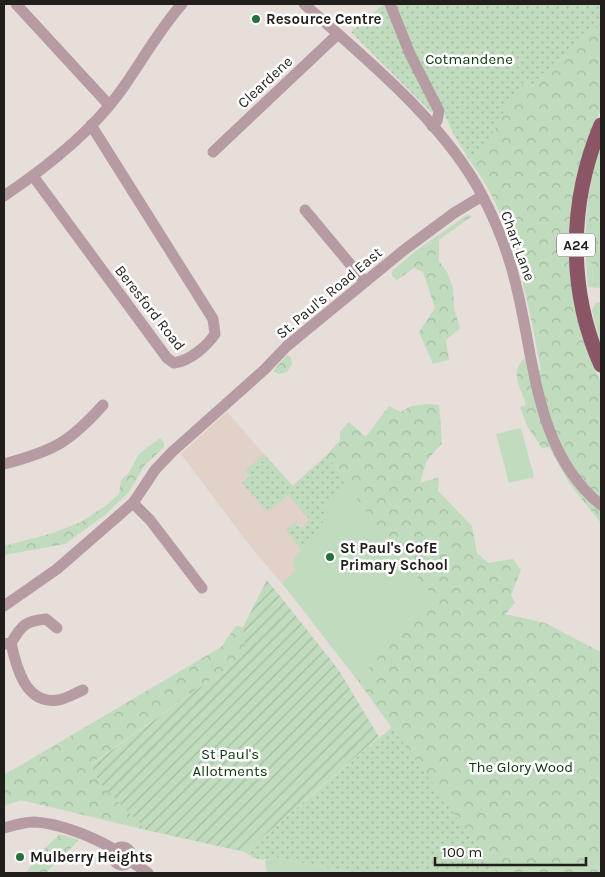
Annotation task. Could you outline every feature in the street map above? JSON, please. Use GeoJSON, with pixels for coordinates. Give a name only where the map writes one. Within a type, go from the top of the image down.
{"type":"FeatureCollection","features":[{"type":"Feature","properties":{"kind":"highway","name":"A24"},"geometry":{"type":"LineString","coordinates":[[601,125],[584,172],[575,241],[581,296],[591,339],[601,365]]}},
{"type":"Feature","properties":{"kind":"street"},"geometry":{"type":"LineString","coordinates":[[16,4],[109,105]]}},
{"type":"Feature","properties":{"kind":"street"},"geometry":{"type":"LineString","coordinates":[[4,196],[34,176],[109,105],[163,26],[182,4]]}},
{"type":"Feature","properties":{"kind":"street","name":"Chart Lane"},"geometry":{"type":"LineString","coordinates":[[304,4],[389,80],[432,126],[457,157],[482,196],[508,257],[516,283],[536,381],[551,434],[568,470],[580,486],[601,505]]}},
{"type":"Feature","properties":{"kind":"street"},"geometry":{"type":"LineString","coordinates":[[390,4],[410,54],[439,111],[437,121],[432,126]]}},
{"type":"Feature","properties":{"kind":"street","name":"Cleardene"},"geometry":{"type":"LineString","coordinates":[[213,152],[338,34]]}},
{"type":"Feature","properties":{"kind":"street","name":"Beresford Road"},"geometry":{"type":"LineString","coordinates":[[34,176],[167,358],[174,363],[182,362],[212,339],[216,334],[213,319],[90,125]]}},
{"type":"Feature","properties":{"kind":"street","name":"St. Paul's Road East"},"geometry":{"type":"LineString","coordinates":[[4,606],[57,569],[133,503],[155,470],[203,423],[264,370],[287,346],[454,213],[482,196]]}},
{"type":"Feature","properties":{"kind":"street"},"geometry":{"type":"LineString","coordinates":[[305,210],[365,282]]}},
{"type":"Feature","properties":{"kind":"street"},"geometry":{"type":"LineString","coordinates":[[4,464],[50,449],[69,439],[103,404]]}},
{"type":"Feature","properties":{"kind":"street"},"geometry":{"type":"LineString","coordinates":[[133,503],[150,520],[202,588]]}},
{"type":"Feature","properties":{"kind":"street"},"geometry":{"type":"LineString","coordinates":[[57,628],[46,619],[35,620],[22,625],[7,643],[20,677],[27,688],[43,698],[56,701],[83,690]]}},
{"type":"Feature","properties":{"kind":"street"},"geometry":{"type":"LineString","coordinates":[[4,828],[20,823],[45,824],[99,840],[115,850],[120,847],[127,849],[130,854],[129,860],[148,873]]}},
{"type":"Feature","properties":{"kind":"shaded area","name":"St Paul's CofE Primary School"},"geometry":{"type":"Polygon","coordinates":[[[227,412],[292,486],[327,455],[356,498],[358,681],[308,614],[250,546],[181,454],[227,412]]]}},
{"type":"Feature","properties":{"kind":"green space","name":"Cotmandene"},"geometry":{"type":"Polygon","coordinates":[[[384,4],[601,4],[601,25],[584,37],[560,61],[541,75],[537,87],[525,82],[518,89],[492,134],[475,152],[470,161],[453,133],[442,108],[431,112],[351,32],[384,4]]]}},
{"type":"Feature","properties":{"kind":"green space"},"geometry":{"type":"Polygon","coordinates":[[[601,25],[601,109],[585,146],[572,224],[569,256],[573,298],[583,340],[601,383],[601,523],[569,483],[549,447],[542,448],[527,426],[520,407],[526,405],[518,381],[517,369],[525,358],[528,373],[541,370],[524,288],[509,234],[485,184],[470,161],[472,153],[487,141],[512,94],[525,82],[560,61],[584,37],[601,25]]]}},
{"type":"Feature","properties":{"kind":"green space"},"geometry":{"type":"Polygon","coordinates":[[[601,144],[601,285],[593,285],[592,263],[586,260],[586,230],[590,187],[601,144]]]}},
{"type":"Feature","properties":{"kind":"green space"},"geometry":{"type":"Polygon","coordinates":[[[467,215],[472,216],[439,240],[439,261],[447,272],[453,288],[454,309],[460,328],[446,340],[449,360],[433,364],[419,332],[435,308],[423,272],[414,268],[397,280],[392,276],[392,271],[417,250],[467,215]]]}},
{"type":"Feature","properties":{"kind":"green space"},"geometry":{"type":"Polygon","coordinates":[[[586,260],[592,262],[593,285],[601,285],[601,288],[588,287],[586,260]]]}},
{"type":"Feature","properties":{"kind":"green space"},"geometry":{"type":"Polygon","coordinates":[[[601,302],[601,346],[592,310],[596,303],[601,302]]]}},
{"type":"Feature","properties":{"kind":"green space"},"geometry":{"type":"Polygon","coordinates":[[[287,355],[291,358],[292,364],[287,372],[278,374],[273,371],[287,355]]]}},
{"type":"Feature","properties":{"kind":"green space","name":"The Glory Wood"},"geometry":{"type":"Polygon","coordinates":[[[439,405],[442,443],[426,462],[420,483],[439,477],[438,491],[472,526],[477,553],[488,563],[513,559],[521,570],[511,595],[515,603],[505,614],[545,623],[601,652],[601,873],[497,873],[358,681],[431,594],[382,535],[327,455],[340,440],[340,431],[349,422],[366,437],[389,406],[401,412],[411,406],[439,405]]]}},
{"type":"Feature","properties":{"kind":"green space"},"geometry":{"type":"Polygon","coordinates":[[[521,428],[534,477],[509,483],[496,434],[521,428]]]}},
{"type":"Feature","properties":{"kind":"green space"},"geometry":{"type":"Polygon","coordinates":[[[160,438],[164,443],[164,447],[144,466],[129,492],[105,515],[65,544],[4,555],[4,546],[53,533],[81,522],[108,504],[119,494],[121,480],[128,474],[139,454],[160,438]]]}},
{"type":"Feature","properties":{"kind":"green space"},"geometry":{"type":"Polygon","coordinates":[[[264,454],[293,486],[327,455],[347,484],[324,506],[326,519],[321,524],[321,532],[301,550],[286,530],[295,522],[301,528],[310,520],[288,495],[268,512],[242,483],[250,476],[245,471],[264,454]]]}},
{"type":"Feature","properties":{"kind":"green space"},"geometry":{"type":"Polygon","coordinates":[[[347,484],[382,535],[431,594],[358,681],[282,583],[296,570],[293,562],[295,557],[319,527],[324,513],[324,506],[347,484]]]}},
{"type":"Feature","properties":{"kind":"green space","name":"St Paul's Allotments"},"geometry":{"type":"Polygon","coordinates":[[[267,580],[338,669],[379,737],[245,852],[146,830],[100,783],[91,765],[230,666],[245,650],[243,627],[267,580]]]}},
{"type":"Feature","properties":{"kind":"green space"},"geometry":{"type":"Polygon","coordinates":[[[236,626],[243,627],[246,650],[230,666],[91,764],[100,783],[146,830],[21,800],[4,806],[4,775],[221,647],[236,626]]]}},
{"type":"Feature","properties":{"kind":"green space"},"geometry":{"type":"Polygon","coordinates":[[[392,727],[497,873],[355,873],[273,857],[258,859],[245,852],[392,727]]]}},
{"type":"Feature","properties":{"kind":"green space"},"geometry":{"type":"Polygon","coordinates":[[[60,834],[79,840],[46,873],[26,873],[39,854],[60,834]]]}},
{"type":"Feature","properties":{"kind":"green space"},"geometry":{"type":"Polygon","coordinates":[[[272,857],[349,873],[267,873],[265,861],[272,857]]]}},
{"type":"Feature","properties":{"kind":"place","name":"Resource Centre"},"geometry":{"type":"Point","coordinates":[256,19]}},
{"type":"Feature","properties":{"kind":"place","name":"St Paul's CofE Primary School"},"geometry":{"type":"Point","coordinates":[330,557]}},
{"type":"Feature","properties":{"kind":"place","name":"Mulberry Heights"},"geometry":{"type":"Point","coordinates":[20,857]}}]}
